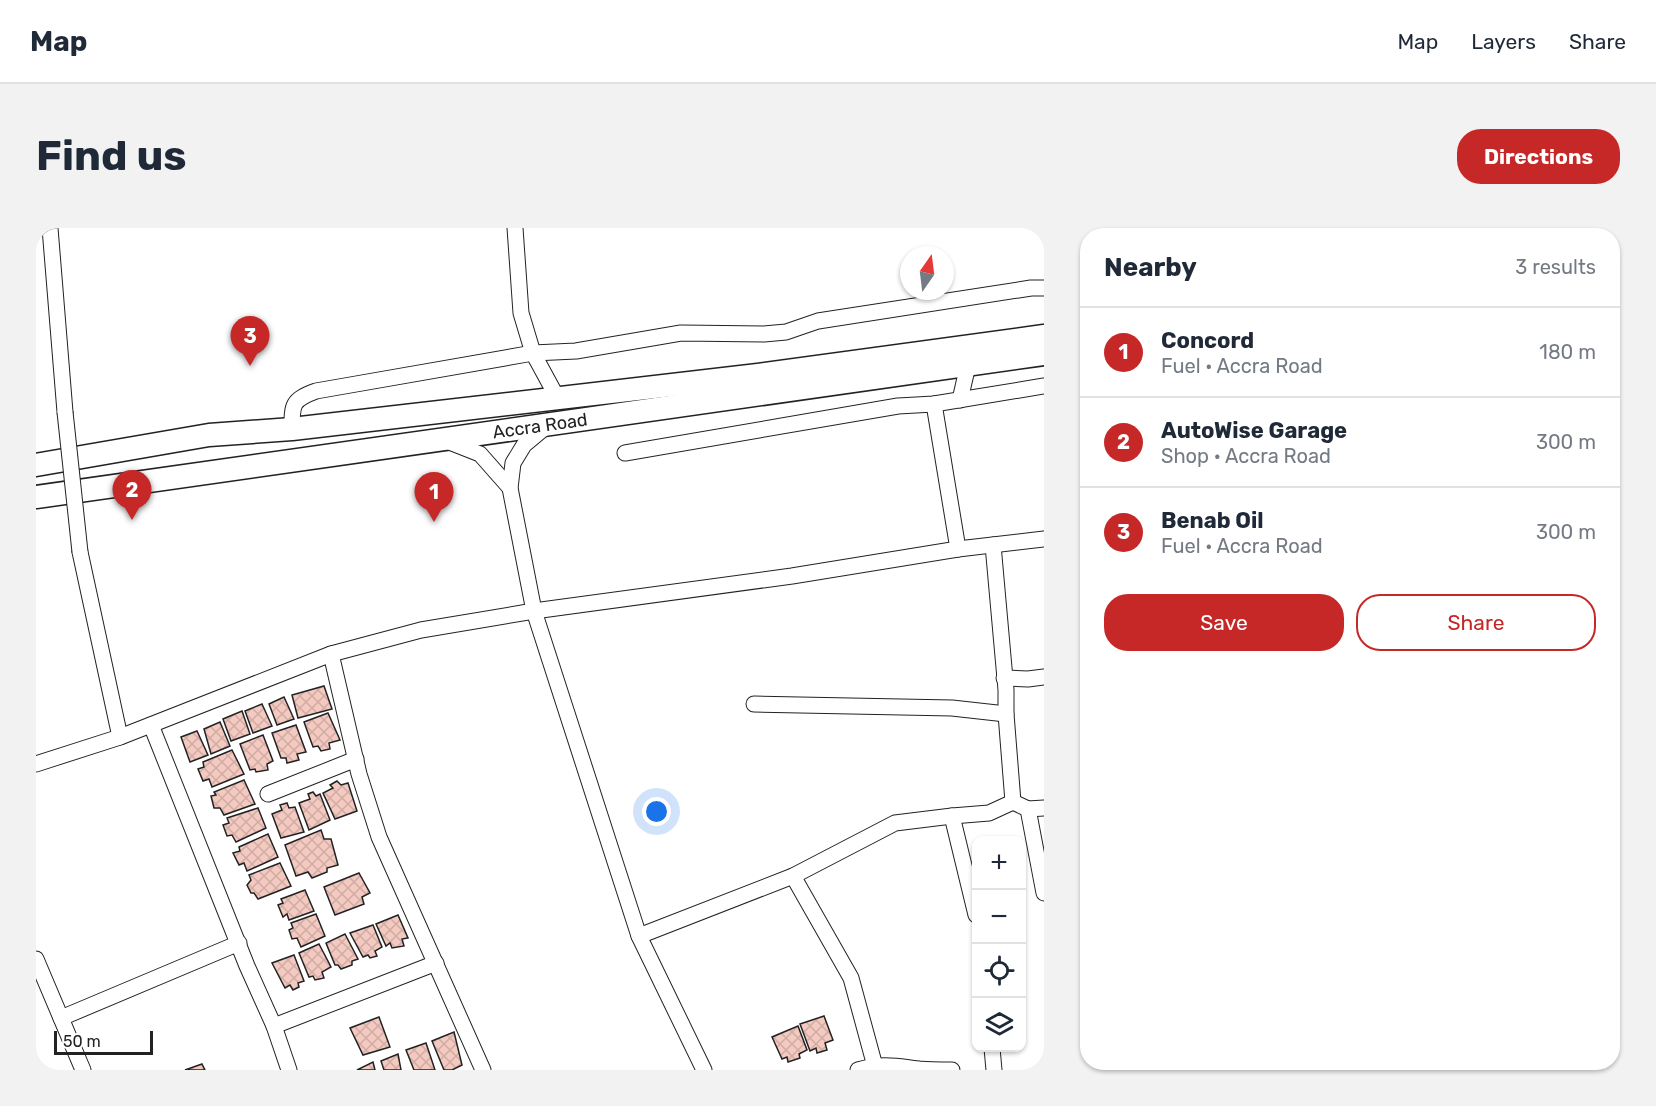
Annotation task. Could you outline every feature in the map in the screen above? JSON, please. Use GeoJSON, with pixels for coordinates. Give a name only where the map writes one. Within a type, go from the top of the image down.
{"type":"FeatureCollection","features":[{"type":"Feature","properties":{"kind":"highway","name":"Accra Road"},"geometry":{"type":"LineString","coordinates":[[36,465],[208,435],[292,429],[558,399],[758,375],[1044,336]]}},
{"type":"Feature","properties":{"kind":"highway","name":"Accra Road"},"geometry":{"type":"LineString","coordinates":[[36,497],[1044,354]]}},
{"type":"Feature","properties":{"kind":"street"},"geometry":{"type":"LineString","coordinates":[[50,228],[65,412],[80,552],[120,737]]}},
{"type":"Feature","properties":{"kind":"street"},"geometry":{"type":"LineString","coordinates":[[515,228],[521,313],[533,353],[558,399]]}},
{"type":"Feature","properties":{"kind":"street"},"geometry":{"type":"LineString","coordinates":[[292,429],[291,408],[299,397],[316,391],[533,353],[576,351],[681,333],[786,332],[818,321],[1031,288],[1044,288]]}},
{"type":"Feature","properties":{"kind":"street"},"geometry":{"type":"LineString","coordinates":[[960,400],[968,365]]}},
{"type":"Feature","properties":{"kind":"street"},"geometry":{"type":"LineString","coordinates":[[625,453],[898,406],[934,404],[1044,386]]}},
{"type":"Feature","properties":{"kind":"street"},"geometry":{"type":"LineString","coordinates":[[934,404],[958,549]]}},
{"type":"Feature","properties":{"kind":"street"},"geometry":{"type":"LineString","coordinates":[[548,425],[524,445],[513,463],[510,488],[534,611],[639,936],[704,1070]]}},
{"type":"Feature","properties":{"kind":"street"},"geometry":{"type":"LineString","coordinates":[[446,440],[480,454],[510,488]]}},
{"type":"Feature","properties":{"kind":"street"},"geometry":{"type":"LineString","coordinates":[[36,764],[120,737],[331,654],[421,630],[534,611],[792,576],[958,549],[1044,539]]}},
{"type":"Feature","properties":{"kind":"street"},"geometry":{"type":"LineString","coordinates":[[993,545],[1013,802]]}},
{"type":"Feature","properties":{"kind":"street"},"geometry":{"type":"LineString","coordinates":[[331,654],[356,759],[379,837],[483,1070]]}},
{"type":"Feature","properties":{"kind":"street"},"geometry":{"type":"LineString","coordinates":[[1004,678],[1044,677]]}},
{"type":"Feature","properties":{"kind":"street"},"geometry":{"type":"LineString","coordinates":[[754,705],[952,708],[1006,714]]}},
{"type":"Feature","properties":{"kind":"street"},"geometry":{"type":"LineString","coordinates":[[151,725],[238,943],[274,1026],[289,1070]]}},
{"type":"Feature","properties":{"kind":"street"},"geometry":{"type":"LineString","coordinates":[[268,794],[356,759]]}},
{"type":"Feature","properties":{"kind":"street"},"geometry":{"type":"LineString","coordinates":[[639,936],[792,876],[896,823],[989,813],[1013,802],[1036,809],[1044,893]]}},
{"type":"Feature","properties":{"kind":"street"},"geometry":{"type":"LineString","coordinates":[[952,816],[972,898]]}},
{"type":"Feature","properties":{"kind":"street"},"geometry":{"type":"LineString","coordinates":[[792,876],[851,978],[876,1067]]}},
{"type":"Feature","properties":{"kind":"street"},"geometry":{"type":"LineString","coordinates":[[61,1018],[238,943]]}},
{"type":"Feature","properties":{"kind":"street"},"geometry":{"type":"LineString","coordinates":[[36,959],[83,1070]]}},
{"type":"Feature","properties":{"kind":"street"},"geometry":{"type":"LineString","coordinates":[[274,1026],[436,963]]}},
{"type":"Feature","properties":{"kind":"street"},"geometry":{"type":"LineString","coordinates":[[992,1052],[994,1070]]}},
{"type":"Feature","properties":{"kind":"street"},"geometry":{"type":"LineString","coordinates":[[858,1070],[876,1067],[952,1070]]}},
{"type":"Feature","properties":{"kind":"building"},"geometry":{"type":"Polygon","coordinates":[[[324,686],[332,709],[298,718],[292,695],[324,686]]]}},
{"type":"Feature","properties":{"kind":"building"},"geometry":{"type":"Polygon","coordinates":[[[284,697],[294,719],[277,725],[269,704],[284,697]]]}},
{"type":"Feature","properties":{"kind":"building"},"geometry":{"type":"Polygon","coordinates":[[[262,704],[272,726],[253,733],[245,711],[262,704]]]}},
{"type":"Feature","properties":{"kind":"building"},"geometry":{"type":"Polygon","coordinates":[[[242,711],[250,734],[231,741],[223,719],[242,711]]]}},
{"type":"Feature","properties":{"kind":"building"},"geometry":{"type":"Polygon","coordinates":[[[328,713],[340,740],[329,743],[330,749],[321,751],[318,746],[313,747],[304,722],[328,713]]]}},
{"type":"Feature","properties":{"kind":"building"},"geometry":{"type":"Polygon","coordinates":[[[220,722],[230,746],[211,754],[204,729],[220,722]]]}},
{"type":"Feature","properties":{"kind":"building"},"geometry":{"type":"Polygon","coordinates":[[[296,725],[306,752],[297,754],[299,760],[287,763],[286,758],[281,758],[272,733],[296,725]]]}},
{"type":"Feature","properties":{"kind":"building"},"geometry":{"type":"Polygon","coordinates":[[[197,731],[208,755],[190,762],[181,737],[197,731]]]}},
{"type":"Feature","properties":{"kind":"building"},"geometry":{"type":"Polygon","coordinates":[[[263,735],[273,761],[267,764],[268,770],[256,772],[255,769],[250,770],[240,744],[263,735]]]}},
{"type":"Feature","properties":{"kind":"building"},"geometry":{"type":"Polygon","coordinates":[[[232,750],[244,774],[212,787],[209,779],[203,781],[198,769],[204,767],[203,762],[232,750]]]}},
{"type":"Feature","properties":{"kind":"building"},"geometry":{"type":"Polygon","coordinates":[[[244,780],[255,804],[224,815],[220,808],[214,808],[211,796],[216,795],[214,792],[244,780]]]}},
{"type":"Feature","properties":{"kind":"building"},"geometry":{"type":"Polygon","coordinates":[[[337,781],[341,785],[348,783],[357,811],[335,819],[323,793],[333,788],[330,785],[337,781]]]}},
{"type":"Feature","properties":{"kind":"building"},"geometry":{"type":"Polygon","coordinates":[[[313,792],[316,796],[320,794],[330,820],[309,830],[299,803],[310,799],[308,794],[313,792]]]}},
{"type":"Feature","properties":{"kind":"building"},"geometry":{"type":"Polygon","coordinates":[[[287,803],[289,808],[295,807],[304,832],[281,838],[272,814],[282,810],[280,805],[287,803]]]}},
{"type":"Feature","properties":{"kind":"building"},"geometry":{"type":"Polygon","coordinates":[[[258,808],[266,828],[236,842],[232,835],[227,836],[223,825],[229,823],[227,818],[258,808]]]}},
{"type":"Feature","properties":{"kind":"building"},"geometry":{"type":"Polygon","coordinates":[[[321,830],[324,839],[331,839],[338,865],[327,868],[327,872],[312,878],[308,872],[296,876],[285,845],[321,830]]]}},
{"type":"Feature","properties":{"kind":"building"},"geometry":{"type":"Polygon","coordinates":[[[268,834],[278,857],[247,871],[244,863],[239,865],[233,853],[240,851],[239,847],[268,834]]]}},
{"type":"Feature","properties":{"kind":"building"},"geometry":{"type":"Polygon","coordinates":[[[280,863],[291,886],[258,899],[247,885],[251,880],[249,875],[280,863]]]}},
{"type":"Feature","properties":{"kind":"building"},"geometry":{"type":"Polygon","coordinates":[[[359,873],[370,893],[362,897],[364,904],[335,915],[324,887],[359,873]]]}},
{"type":"Feature","properties":{"kind":"building"},"geometry":{"type":"Polygon","coordinates":[[[305,890],[314,911],[289,920],[287,914],[283,917],[278,905],[283,903],[281,899],[305,890]]]}},
{"type":"Feature","properties":{"kind":"building"},"geometry":{"type":"Polygon","coordinates":[[[316,914],[325,936],[301,947],[297,938],[292,939],[289,930],[293,928],[291,923],[316,914]]]}},
{"type":"Feature","properties":{"kind":"building"},"geometry":{"type":"Polygon","coordinates":[[[398,915],[408,938],[402,939],[404,946],[392,948],[390,943],[386,946],[376,924],[398,915]]]}},
{"type":"Feature","properties":{"kind":"building"},"geometry":{"type":"Polygon","coordinates":[[[373,925],[382,947],[375,951],[377,956],[363,957],[350,933],[373,925]]]}},
{"type":"Feature","properties":{"kind":"building"},"geometry":{"type":"Polygon","coordinates":[[[345,934],[358,959],[352,961],[352,965],[341,969],[335,965],[326,943],[345,934]]]}},
{"type":"Feature","properties":{"kind":"building"},"geometry":{"type":"Polygon","coordinates":[[[319,944],[331,967],[322,972],[324,978],[315,980],[313,976],[309,977],[299,953],[319,944]]]}},
{"type":"Feature","properties":{"kind":"building"},"geometry":{"type":"Polygon","coordinates":[[[294,955],[304,981],[298,983],[299,987],[293,990],[290,985],[285,988],[272,963],[294,955]]]}},
{"type":"Feature","properties":{"kind":"building"},"geometry":{"type":"Polygon","coordinates":[[[824,1016],[833,1040],[825,1043],[827,1050],[817,1053],[816,1048],[810,1051],[800,1024],[824,1016]]]}},
{"type":"Feature","properties":{"kind":"building"},"geometry":{"type":"Polygon","coordinates":[[[379,1017],[390,1047],[363,1055],[350,1028],[379,1017]]]}},
{"type":"Feature","properties":{"kind":"building"},"geometry":{"type":"Polygon","coordinates":[[[798,1026],[807,1050],[799,1054],[800,1058],[788,1062],[787,1057],[782,1059],[772,1037],[798,1026]]]}},
{"type":"Feature","properties":{"kind":"building"},"geometry":{"type":"Polygon","coordinates":[[[454,1032],[462,1065],[452,1070],[444,1070],[432,1041],[454,1032]]]}},
{"type":"Feature","properties":{"kind":"building"},"geometry":{"type":"Polygon","coordinates":[[[426,1043],[435,1070],[414,1070],[406,1050],[426,1043]]]}},
{"type":"Feature","properties":{"kind":"building"},"geometry":{"type":"Polygon","coordinates":[[[398,1054],[401,1070],[384,1070],[381,1061],[398,1054]]]}},
{"type":"Feature","properties":{"kind":"building"},"geometry":{"type":"Polygon","coordinates":[[[373,1062],[375,1070],[357,1070],[373,1062]]]}},
{"type":"Feature","properties":{"kind":"building"},"geometry":{"type":"Polygon","coordinates":[[[202,1064],[205,1070],[185,1070],[202,1064]]]}},
{"type":"Feature","properties":{"kind":"place","name":"Benab Oil"},"geometry":{"type":"Point","coordinates":[250,366]}},
{"type":"Feature","properties":{"kind":"place","name":"AutoWise Garage"},"geometry":{"type":"Point","coordinates":[132,520]}},
{"type":"Feature","properties":{"kind":"place","name":"Concord"},"geometry":{"type":"Point","coordinates":[434,522]}}]}
